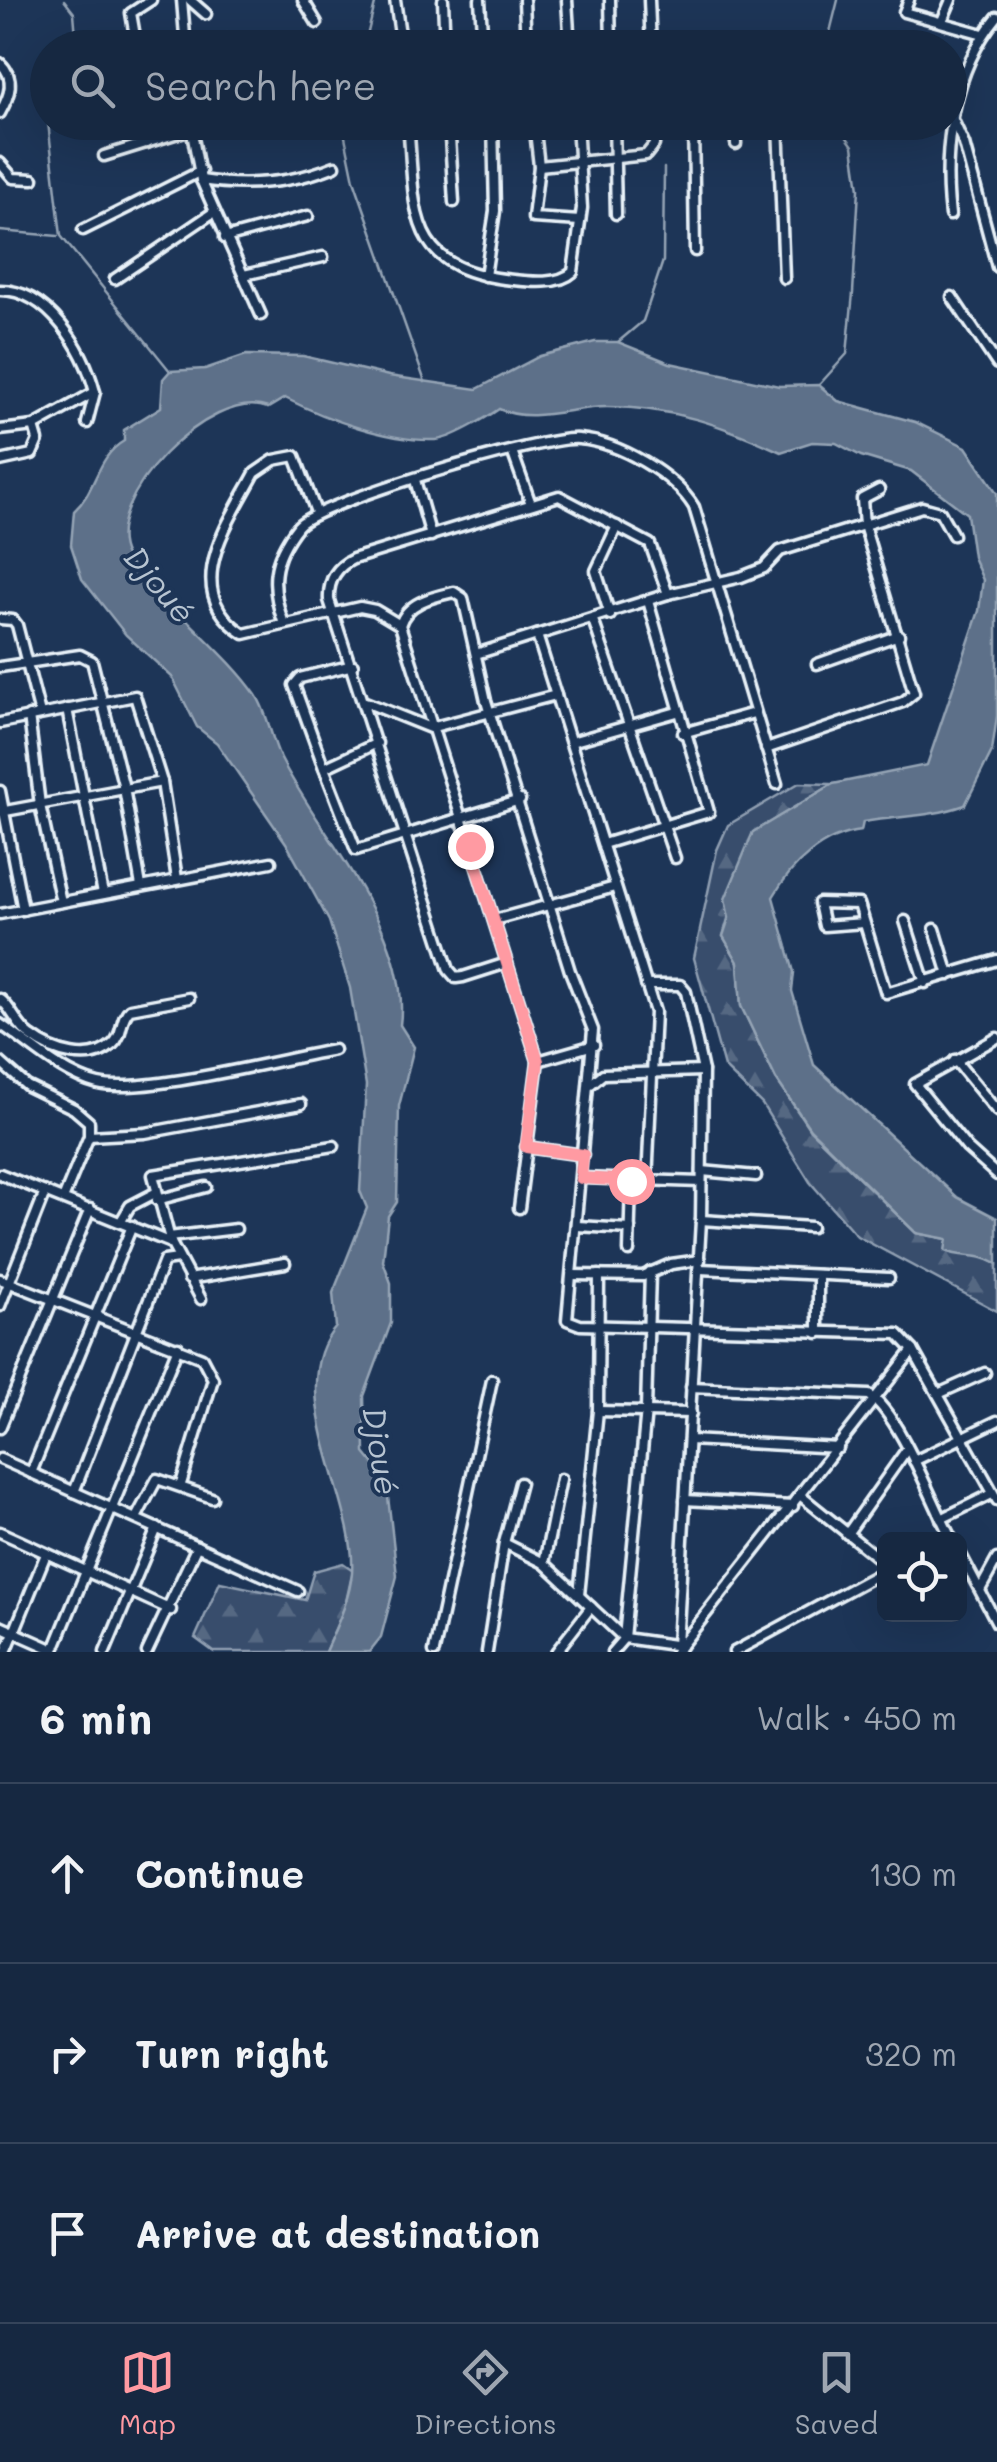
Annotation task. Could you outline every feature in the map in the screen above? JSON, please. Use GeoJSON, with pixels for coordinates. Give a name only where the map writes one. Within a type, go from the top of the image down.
{"type":"FeatureCollection","features":[{"type":"Feature","properties":{"kind":"street"},"geometry":{"type":"LineString","coordinates":[[134,30],[131,13],[151,0]]}},
{"type":"Feature","properties":{"kind":"street"},"geometry":{"type":"LineString","coordinates":[[182,0],[184,30]]}},
{"type":"Feature","properties":{"kind":"street"},"geometry":{"type":"LineString","coordinates":[[190,0],[206,14]]}},
{"type":"Feature","properties":{"kind":"street"},"geometry":{"type":"LineString","coordinates":[[303,0],[317,24]]}},
{"type":"Feature","properties":{"kind":"street"},"geometry":{"type":"LineString","coordinates":[[395,0],[399,30]]}},
{"type":"Feature","properties":{"kind":"street"},"geometry":{"type":"LineString","coordinates":[[442,0],[444,30]]}},
{"type":"Feature","properties":{"kind":"street"},"geometry":{"type":"LineString","coordinates":[[480,0],[482,30]]}},
{"type":"Feature","properties":{"kind":"street"},"geometry":{"type":"LineString","coordinates":[[524,0],[525,30]]}},
{"type":"Feature","properties":{"kind":"street"},"geometry":{"type":"LineString","coordinates":[[567,0],[569,30]]}},
{"type":"Feature","properties":{"kind":"street"},"geometry":{"type":"LineString","coordinates":[[610,0],[611,30]]}},
{"type":"Feature","properties":{"kind":"street"},"geometry":{"type":"LineString","coordinates":[[650,0],[651,30]]}},
{"type":"Feature","properties":{"kind":"street"},"geometry":{"type":"LineString","coordinates":[[908,0],[904,12],[984,34]]}},
{"type":"Feature","properties":{"kind":"street"},"geometry":{"type":"LineString","coordinates":[[942,22],[951,0]]}},
{"type":"Feature","properties":{"kind":"street"},"geometry":{"type":"LineString","coordinates":[[967,69],[997,17]]}},
{"type":"Feature","properties":{"kind":"street"},"geometry":{"type":"LineString","coordinates":[[0,63],[10,80],[0,112]]}},
{"type":"Feature","properties":{"kind":"street"},"geometry":{"type":"LineString","coordinates":[[147,140],[148,144]]}},
{"type":"Feature","properties":{"kind":"street"},"geometry":{"type":"LineString","coordinates":[[104,156],[157,140]]}},
{"type":"Feature","properties":{"kind":"street"},"geometry":{"type":"LineString","coordinates":[[193,140],[214,212],[261,315]]}},
{"type":"Feature","properties":{"kind":"street"},"geometry":{"type":"LineString","coordinates":[[410,140],[420,225],[448,264],[485,276],[552,280],[570,276],[580,221],[578,140]]}},
{"type":"Feature","properties":{"kind":"street"},"geometry":{"type":"LineString","coordinates":[[450,140],[454,202]]}},
{"type":"Feature","properties":{"kind":"street"},"geometry":{"type":"LineString","coordinates":[[485,276],[494,211],[493,140]]}},
{"type":"Feature","properties":{"kind":"street"},"geometry":{"type":"LineString","coordinates":[[536,140],[539,166],[533,218],[580,221]]}},
{"type":"Feature","properties":{"kind":"street"},"geometry":{"type":"LineString","coordinates":[[615,140],[616,214]]}},
{"type":"Feature","properties":{"kind":"street"},"geometry":{"type":"LineString","coordinates":[[539,166],[650,152],[652,140]]}},
{"type":"Feature","properties":{"kind":"street"},"geometry":{"type":"LineString","coordinates":[[694,140],[695,251]]}},
{"type":"Feature","properties":{"kind":"street"},"geometry":{"type":"LineString","coordinates":[[736,140],[736,144]]}},
{"type":"Feature","properties":{"kind":"street"},"geometry":{"type":"LineString","coordinates":[[779,140],[784,278]]}},
{"type":"Feature","properties":{"kind":"street"},"geometry":{"type":"LineString","coordinates":[[950,215],[947,190],[951,140]]}},
{"type":"Feature","properties":{"kind":"street"},"geometry":{"type":"LineString","coordinates":[[962,140],[997,266]]}},
{"type":"Feature","properties":{"kind":"street"},"geometry":{"type":"LineString","coordinates":[[0,163],[12,178],[33,178]]}},
{"type":"Feature","properties":{"kind":"street"},"geometry":{"type":"LineString","coordinates":[[83,230],[201,175],[290,179],[335,166]]}},
{"type":"Feature","properties":{"kind":"street"},"geometry":{"type":"LineString","coordinates":[[115,279],[214,212]]}},
{"type":"Feature","properties":{"kind":"street"},"geometry":{"type":"LineString","coordinates":[[225,238],[308,216]]}},
{"type":"Feature","properties":{"kind":"street"},"geometry":{"type":"LineString","coordinates":[[244,274],[323,257]]}},
{"type":"Feature","properties":{"kind":"street"},"geometry":{"type":"LineString","coordinates":[[0,290],[18,293],[53,314],[95,392],[88,424]]}},
{"type":"Feature","properties":{"kind":"street"},"geometry":{"type":"LineString","coordinates":[[952,298],[997,364]]}},
{"type":"Feature","properties":{"kind":"street"},"geometry":{"type":"LineString","coordinates":[[0,430],[34,426],[95,392]]}},
{"type":"Feature","properties":{"kind":"street"},"geometry":{"type":"LineString","coordinates":[[0,461],[32,454],[38,440],[34,426]]}},
{"type":"Feature","properties":{"kind":"street"},"geometry":{"type":"LineString","coordinates":[[284,624],[274,598],[272,574],[297,527],[316,512],[512,451],[550,441],[585,439],[676,483],[687,494],[701,523],[715,586],[777,784]]}},
{"type":"Feature","properties":{"kind":"street"},"geometry":{"type":"LineString","coordinates":[[512,451],[531,504]]}},
{"type":"Feature","properties":{"kind":"street"},"geometry":{"type":"LineString","coordinates":[[316,512],[296,456],[265,464],[255,473],[210,564],[209,576],[222,614],[240,632],[366,607],[400,625]]}},
{"type":"Feature","properties":{"kind":"street"},"geometry":{"type":"LineString","coordinates":[[415,480],[431,536]]}},
{"type":"Feature","properties":{"kind":"street"},"geometry":{"type":"LineString","coordinates":[[766,749],[912,697],[914,685],[864,525],[862,499],[880,490]]}},
{"type":"Feature","properties":{"kind":"street"},"geometry":{"type":"LineString","coordinates":[[507,963],[463,977],[452,976],[328,591],[340,566],[559,496],[650,544],[668,594]]}},
{"type":"Feature","properties":{"kind":"street"},"geometry":{"type":"LineString","coordinates":[[476,654],[668,594],[715,586],[764,568],[780,551],[932,508],[946,520],[953,535]]}},
{"type":"Feature","properties":{"kind":"street"},"geometry":{"type":"LineString","coordinates":[[610,615],[596,571],[617,526]]}},
{"type":"Feature","properties":{"kind":"street"},"geometry":{"type":"LineString","coordinates":[[519,1208],[538,1061],[400,625],[404,613],[418,603],[458,592],[594,1045],[567,1320],[898,1334],[913,1350],[994,1497],[941,1520]]}},
{"type":"Feature","properties":{"kind":"street"},"geometry":{"type":"LineString","coordinates":[[602,844],[709,812],[677,712],[680,700],[648,602]]}},
{"type":"Feature","properties":{"kind":"street"},"geometry":{"type":"LineString","coordinates":[[0,619],[13,620],[17,626],[40,714]]}},
{"type":"Feature","properties":{"kind":"street"},"geometry":{"type":"LineString","coordinates":[[593,620],[675,858]]}},
{"type":"Feature","properties":{"kind":"street"},"geometry":{"type":"LineString","coordinates":[[538,635],[655,1012],[646,1182]]}},
{"type":"Feature","properties":{"kind":"street"},"geometry":{"type":"LineString","coordinates":[[817,664],[899,635]]}},
{"type":"Feature","properties":{"kind":"street"},"geometry":{"type":"LineString","coordinates":[[0,668],[86,656],[104,702],[141,886]]}},
{"type":"Feature","properties":{"kind":"street"},"geometry":{"type":"LineString","coordinates":[[353,665],[300,678],[294,686],[356,850],[520,800]]}},
{"type":"Feature","properties":{"kind":"street"},"geometry":{"type":"LineString","coordinates":[[365,702],[430,728],[492,715],[556,695]]}},
{"type":"Feature","properties":{"kind":"street"},"geometry":{"type":"LineString","coordinates":[[0,723],[135,696],[162,782],[177,879]]}},
{"type":"Feature","properties":{"kind":"street"},"geometry":{"type":"LineString","coordinates":[[67,709],[104,894]]}},
{"type":"Feature","properties":{"kind":"street"},"geometry":{"type":"LineString","coordinates":[[571,742],[677,712]]}},
{"type":"Feature","properties":{"kind":"street"},"geometry":{"type":"LineString","coordinates":[[683,733],[755,714]]}},
{"type":"Feature","properties":{"kind":"street"},"geometry":{"type":"LineString","coordinates":[[29,716],[40,805],[60,902]]}},
{"type":"Feature","properties":{"kind":"street"},"geometry":{"type":"LineString","coordinates":[[324,768],[377,744]]}},
{"type":"Feature","properties":{"kind":"street"},"geometry":{"type":"LineString","coordinates":[[2,812],[162,782]]}},
{"type":"Feature","properties":{"kind":"street"},"geometry":{"type":"LineString","coordinates":[[0,791],[23,910]]}},
{"type":"Feature","properties":{"kind":"street"},"geometry":{"type":"LineString","coordinates":[[0,914],[271,862]]}},
{"type":"Feature","properties":{"kind":"street"},"geometry":{"type":"LineString","coordinates":[[494,920],[615,886]]}},
{"type":"Feature","properties":{"kind":"street"},"geometry":{"type":"LineString","coordinates":[[864,923],[824,926],[819,903],[858,902],[864,923],[883,990],[890,993],[997,960]]}},
{"type":"Feature","properties":{"kind":"street"},"geometry":{"type":"LineString","coordinates":[[905,921],[924,983]]}},
{"type":"Feature","properties":{"kind":"street"},"geometry":{"type":"LineString","coordinates":[[935,929],[949,975]]}},
{"type":"Feature","properties":{"kind":"street"},"geometry":{"type":"LineString","coordinates":[[646,985],[680,985],[686,992],[703,1070],[702,1220],[678,1648]]}},
{"type":"Feature","properties":{"kind":"street"},"geometry":{"type":"LineString","coordinates":[[0,999],[30,1036],[84,1056],[101,1053],[118,1040],[124,1015],[130,1009],[189,998]]}},
{"type":"Feature","properties":{"kind":"street"},"geometry":{"type":"LineString","coordinates":[[0,1024],[80,1078],[100,1085],[153,1083],[334,1050]]}},
{"type":"Feature","properties":{"kind":"street"},"geometry":{"type":"LineString","coordinates":[[997,1038],[918,1080],[916,1088],[967,1148],[997,1175]]}},
{"type":"Feature","properties":{"kind":"street"},"geometry":{"type":"LineString","coordinates":[[538,1061],[594,1045]]}},
{"type":"Feature","properties":{"kind":"street"},"geometry":{"type":"LineString","coordinates":[[955,1060],[997,1111]]}},
{"type":"Feature","properties":{"kind":"street"},"geometry":{"type":"LineString","coordinates":[[0,1062],[27,1086],[84,1115],[90,1136],[63,1199]]}},
{"type":"Feature","properties":{"kind":"street"},"geometry":{"type":"LineString","coordinates":[[592,1064],[603,1074]]}},
{"type":"Feature","properties":{"kind":"street"},"geometry":{"type":"LineString","coordinates":[[591,1084],[603,1074],[703,1070]]}},
{"type":"Feature","properties":{"kind":"street"},"geometry":{"type":"LineString","coordinates":[[90,1136],[145,1132],[301,1104]]}},
{"type":"Feature","properties":{"kind":"street"},"geometry":{"type":"LineString","coordinates":[[201,1298],[170,1240],[153,1176],[334,1146]]}},
{"type":"Feature","properties":{"kind":"street"},"geometry":{"type":"LineString","coordinates":[[526,1147],[583,1155]]}},
{"type":"Feature","properties":{"kind":"street"},"geometry":{"type":"LineString","coordinates":[[581,1178],[646,1182],[756,1176]]}},
{"type":"Feature","properties":{"kind":"street"},"geometry":{"type":"LineString","coordinates":[[1,1178],[170,1240],[236,1229]]}},
{"type":"Feature","properties":{"kind":"street"},"geometry":{"type":"LineString","coordinates":[[629,1251],[631,1181]]}},
{"type":"Feature","properties":{"kind":"street"},"geometry":{"type":"LineString","coordinates":[[120,1220],[130,1206],[156,1196],[206,1187]]}},
{"type":"Feature","properties":{"kind":"street"},"geometry":{"type":"LineString","coordinates":[[0,1306],[5,1281],[45,1192]]}},
{"type":"Feature","properties":{"kind":"street"},"geometry":{"type":"LineString","coordinates":[[0,1428],[90,1209]]}},
{"type":"Feature","properties":{"kind":"street"},"geometry":{"type":"LineString","coordinates":[[702,1220],[811,1227]]}},
{"type":"Feature","properties":{"kind":"street"},"geometry":{"type":"LineString","coordinates":[[31,1473],[132,1226]]}},
{"type":"Feature","properties":{"kind":"street"},"geometry":{"type":"LineString","coordinates":[[577,1226],[630,1229]]}},
{"type":"Feature","properties":{"kind":"street"},"geometry":{"type":"LineString","coordinates":[[74,1492],[164,1261],[178,1259]]}},
{"type":"Feature","properties":{"kind":"street"},"geometry":{"type":"LineString","coordinates":[[190,1279],[284,1263]]}},
{"type":"Feature","properties":{"kind":"street"},"geometry":{"type":"LineString","coordinates":[[573,1275],[636,1277],[700,1265],[889,1278]]}},
{"type":"Feature","properties":{"kind":"street"},"geometry":{"type":"LineString","coordinates":[[612,1652],[624,1638],[646,1410],[650,1272]]}},
{"type":"Feature","properties":{"kind":"street"},"geometry":{"type":"LineString","coordinates":[[818,1274],[818,1333]]}},
{"type":"Feature","properties":{"kind":"street"},"geometry":{"type":"LineString","coordinates":[[580,1595],[598,1411],[600,1275]]}},
{"type":"Feature","properties":{"kind":"street"},"geometry":{"type":"LineString","coordinates":[[5,1281],[202,1358],[213,1379],[180,1484]]}},
{"type":"Feature","properties":{"kind":"street"},"geometry":{"type":"LineString","coordinates":[[0,1626],[54,1651],[178,1347]]}},
{"type":"Feature","properties":{"kind":"street"},"geometry":{"type":"LineString","coordinates":[[678,1648],[913,1350]]}},
{"type":"Feature","properties":{"kind":"street"},"geometry":{"type":"LineString","coordinates":[[938,1394],[984,1372]]}},
{"type":"Feature","properties":{"kind":"street"},"geometry":{"type":"LineString","coordinates":[[434,1652],[492,1380]]}},
{"type":"Feature","properties":{"kind":"street"},"geometry":{"type":"LineString","coordinates":[[692,1387],[825,1390],[876,1398],[914,1461],[945,1532]]}},
{"type":"Feature","properties":{"kind":"street"},"geometry":{"type":"LineString","coordinates":[[598,1411],[691,1413]]}},
{"type":"Feature","properties":{"kind":"street"},"geometry":{"type":"LineString","coordinates":[[914,1461],[997,1421]]}},
{"type":"Feature","properties":{"kind":"street"},"geometry":{"type":"LineString","coordinates":[[690,1440],[838,1448]]}},
{"type":"Feature","properties":{"kind":"street"},"geometry":{"type":"LineString","coordinates":[[847,1534],[907,1448]]}},
{"type":"Feature","properties":{"kind":"street"},"geometry":{"type":"LineString","coordinates":[[0,1459],[298,1591]]}},
{"type":"Feature","properties":{"kind":"street"},"geometry":{"type":"LineString","coordinates":[[544,1563],[561,1478]]}},
{"type":"Feature","properties":{"kind":"street"},"geometry":{"type":"LineString","coordinates":[[136,1518],[157,1479],[212,1498]]}},
{"type":"Feature","properties":{"kind":"street"},"geometry":{"type":"LineString","coordinates":[[488,1652],[504,1544],[520,1483]]}},
{"type":"Feature","properties":{"kind":"street"},"geometry":{"type":"LineString","coordinates":[[801,1496],[877,1561]]}},
{"type":"Feature","properties":{"kind":"street"},"geometry":{"type":"LineString","coordinates":[[686,1500],[793,1506]]}},
{"type":"Feature","properties":{"kind":"street"},"geometry":{"type":"LineString","coordinates":[[106,1652],[158,1528]]}},
{"type":"Feature","properties":{"kind":"street"},"geometry":{"type":"LineString","coordinates":[[0,1532],[170,1610]]}},
{"type":"Feature","properties":{"kind":"street"},"geometry":{"type":"LineString","coordinates":[[504,1544],[544,1563],[624,1638],[678,1648]]}},
{"type":"Feature","properties":{"kind":"street"},"geometry":{"type":"LineString","coordinates":[[147,1652],[198,1546]]}},
{"type":"Feature","properties":{"kind":"street"},"geometry":{"type":"LineString","coordinates":[[6,1652],[46,1554]]}},
{"type":"Feature","properties":{"kind":"street"},"geometry":{"type":"LineString","coordinates":[[980,1590],[997,1560]]}},
{"type":"Feature","properties":{"kind":"street"},"geometry":{"type":"LineString","coordinates":[[967,1567],[995,1616]]}},
{"type":"Feature","properties":{"kind":"street"},"geometry":{"type":"LineString","coordinates":[[734,1652],[877,1571]]}},
{"type":"Feature","properties":{"kind":"street"},"geometry":{"type":"LineString","coordinates":[[556,1652],[591,1607]]}},
{"type":"Feature","properties":{"kind":"green space"},"geometry":{"type":"Polygon","coordinates":[[[799,783],[833,784],[753,832],[723,936],[738,962],[741,1006],[776,1079],[810,1130],[916,1233],[947,1239],[997,1264],[997,1311],[857,1236],[810,1182],[762,1104],[724,1067],[694,958],[717,850],[728,825],[799,783]]]}},
{"type":"Feature","properties":{"kind":"green space"},"geometry":{"type":"Polygon","coordinates":[[[343,1563],[353,1570],[345,1606],[325,1652],[214,1652],[195,1638],[220,1582],[305,1600],[314,1571],[343,1563]]]}},
{"type":"Feature","properties":{"kind":"shaded area"},"geometry":{"type":"Polygon","coordinates":[[[595,342],[618,342],[670,363],[779,386],[819,385],[838,401],[915,422],[966,447],[997,493],[997,716],[992,751],[965,805],[863,822],[861,831],[834,838],[810,853],[789,873],[773,897],[794,972],[792,991],[814,1065],[957,1197],[997,1218],[997,1264],[945,1251],[947,1239],[916,1233],[810,1129],[776,1079],[741,1006],[738,962],[723,936],[729,918],[725,899],[753,832],[833,784],[927,765],[979,611],[983,580],[973,557],[967,514],[911,471],[861,456],[836,443],[812,442],[781,452],[717,426],[654,410],[607,407],[525,415],[499,409],[436,440],[358,428],[285,398],[268,408],[244,406],[218,414],[165,454],[144,480],[128,507],[122,533],[126,556],[147,584],[215,648],[256,695],[281,759],[378,921],[392,955],[400,990],[400,1025],[414,1047],[399,1106],[397,1202],[388,1216],[383,1261],[391,1283],[391,1323],[364,1396],[365,1453],[386,1479],[397,1576],[381,1637],[369,1652],[325,1652],[345,1603],[352,1572],[344,1512],[318,1413],[316,1381],[321,1352],[336,1327],[333,1293],[367,1208],[360,1191],[366,1085],[350,988],[329,921],[286,843],[217,743],[197,727],[172,677],[126,635],[82,579],[71,545],[74,511],[108,456],[124,441],[124,430],[161,407],[163,379],[170,371],[205,369],[246,355],[303,356],[389,376],[477,389],[540,356],[595,342]]]}},
{"type":"Feature","properties":{"kind":"waterway"},"geometry":{"type":"LineString","coordinates":[[64,0],[74,13],[75,30]]}},
{"type":"Feature","properties":{"kind":"waterway"},"geometry":{"type":"LineString","coordinates":[[368,30],[376,0]]}},
{"type":"Feature","properties":{"kind":"waterway"},"geometry":{"type":"LineString","coordinates":[[830,30],[838,0]]}},
{"type":"Feature","properties":{"kind":"waterway"},"geometry":{"type":"LineString","coordinates":[[50,140],[61,236],[170,371]]}},
{"type":"Feature","properties":{"kind":"waterway"},"geometry":{"type":"LineString","coordinates":[[346,140],[354,180],[425,382]]}},
{"type":"Feature","properties":{"kind":"waterway"},"geometry":{"type":"LineString","coordinates":[[819,385],[847,354],[859,189],[849,140]]}},
{"type":"Feature","properties":{"kind":"waterway"},"geometry":{"type":"LineString","coordinates":[[618,342],[643,321],[663,261],[664,168]]}},
{"type":"Feature","properties":{"kind":"waterway"},"geometry":{"type":"LineString","coordinates":[[0,231],[58,236]]}},
{"type":"Feature","properties":{"kind":"route"},"geometry":{"type":"LineString","coordinates":[[470,846],[538,1061],[526,1147],[583,1155],[581,1178],[631,1181]]}},
{"type":"Feature","properties":{"kind":"water label","name":"Djoué"},"geometry":{"type":"Point","coordinates":[159,585]}},
{"type":"Feature","properties":{"kind":"water label","name":"Djoué"},"geometry":{"type":"Point","coordinates":[380,1451]}}]}
